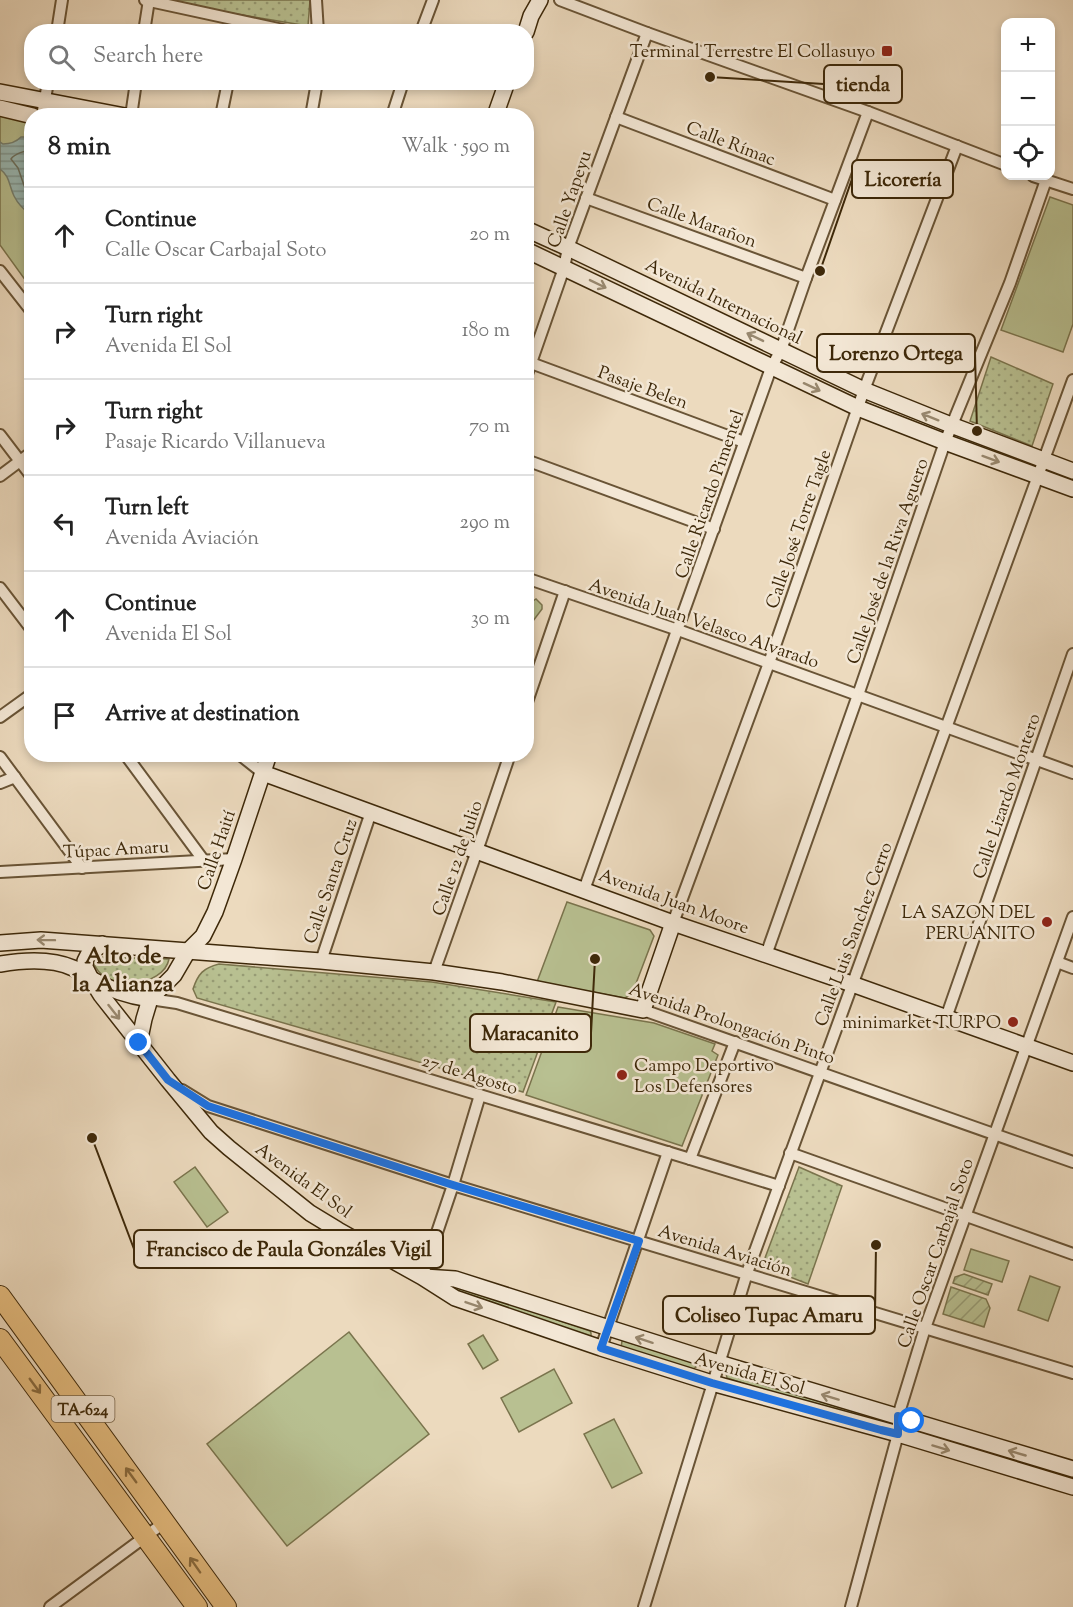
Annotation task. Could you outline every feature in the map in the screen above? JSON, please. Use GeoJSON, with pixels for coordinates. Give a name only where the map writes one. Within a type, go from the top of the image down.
{"type":"FeatureCollection","features":[{"type":"Feature","properties":{"kind":"highway","name":"TA-624"},"geometry":{"type":"LineString","coordinates":[[0,1296],[226,1607]]}},
{"type":"Feature","properties":{"kind":"highway","name":"TA-624"},"geometry":{"type":"LineString","coordinates":[[0,1339],[197,1607]]}},
{"type":"Feature","properties":{"kind":"main road"},"geometry":{"type":"LineString","coordinates":[[528,24],[540,0]]}},
{"type":"Feature","properties":{"kind":"main road"},"geometry":{"type":"LineString","coordinates":[[498,108],[504,90]]}},
{"type":"Feature","properties":{"kind":"main road"},"geometry":{"type":"LineString","coordinates":[[0,92],[44,108]]}},
{"type":"Feature","properties":{"kind":"main road"},"geometry":{"type":"LineString","coordinates":[[0,108],[24,114]]}},
{"type":"Feature","properties":{"kind":"main road","name":"Avenida Internacional"},"geometry":{"type":"LineString","coordinates":[[534,233],[864,390],[1073,471]]}},
{"type":"Feature","properties":{"kind":"main road"},"geometry":{"type":"LineString","coordinates":[[534,254],[858,408],[1073,489]]}},
{"type":"Feature","properties":{"kind":"main road","name":"Calle Haití"},"geometry":{"type":"LineString","coordinates":[[150,999],[174,975],[188,951],[204,936],[234,859],[266,762]]}},
{"type":"Feature","properties":{"kind":"main road","name":"Avenida Juan Moore"},"geometry":{"type":"LineString","coordinates":[[262,773],[673,923],[1073,1063]]}},
{"type":"Feature","properties":{"kind":"main road"},"geometry":{"type":"LineString","coordinates":[[643,1010],[673,923]]}},
{"type":"Feature","properties":{"kind":"main road","name":"Avenida Prolongación Pinto"},"geometry":{"type":"LineString","coordinates":[[0,943],[41,940],[102,944],[434,972],[502,981],[643,1010]]}},
{"type":"Feature","properties":{"kind":"main road"},"geometry":{"type":"LineString","coordinates":[[91,979],[85,967],[85,961],[88,955],[102,944]]}},
{"type":"Feature","properties":{"kind":"main road"},"geometry":{"type":"LineString","coordinates":[[0,964],[16,961],[52,961],[74,968],[114,991],[150,999],[139,1043]]}},
{"type":"Feature","properties":{"kind":"main road","name":"Avenida El Sol"},"geometry":{"type":"LineString","coordinates":[[91,979],[168,1080],[211,1132],[229,1148],[310,1213],[455,1298],[712,1383],[898,1434],[1073,1487]]}},
{"type":"Feature","properties":{"kind":"main road","name":"Avenida El Sol"},"geometry":{"type":"LineString","coordinates":[[422,1277],[455,1279],[719,1364],[1073,1469]]}},
{"type":"Feature","properties":{"kind":"street"},"geometry":{"type":"LineString","coordinates":[[58,24],[62,0]]}},
{"type":"Feature","properties":{"kind":"street"},"geometry":{"type":"LineString","coordinates":[[316,0],[318,24]]}},
{"type":"Feature","properties":{"kind":"street"},"geometry":{"type":"LineString","coordinates":[[424,24],[433,0]]}},
{"type":"Feature","properties":{"kind":"street"},"geometry":{"type":"LineString","coordinates":[[560,0],[868,112],[1001,163]]}},
{"type":"Feature","properties":{"kind":"street"},"geometry":{"type":"LineString","coordinates":[[145,24],[148,1],[232,24]]}},
{"type":"Feature","properties":{"kind":"street","name":"Calle Yapeyu"},"geometry":{"type":"LineString","coordinates":[[534,354],[564,268],[568,248],[647,33]]}},
{"type":"Feature","properties":{"kind":"street"},"geometry":{"type":"LineString","coordinates":[[44,108],[47,90]]}},
{"type":"Feature","properties":{"kind":"street"},"geometry":{"type":"LineString","coordinates":[[132,108],[135,90]]}},
{"type":"Feature","properties":{"kind":"street"},"geometry":{"type":"LineString","coordinates":[[223,108],[226,90]]}},
{"type":"Feature","properties":{"kind":"street"},"geometry":{"type":"LineString","coordinates":[[312,108],[316,90]]}},
{"type":"Feature","properties":{"kind":"street"},"geometry":{"type":"LineString","coordinates":[[395,108],[400,90]]}},
{"type":"Feature","properties":{"kind":"street","name":"Calle Ricardo Pimentel"},"geometry":{"type":"LineString","coordinates":[[584,890],[771,368],[781,350],[868,112]]}},
{"type":"Feature","properties":{"kind":"street","name":"Calle Rímac"},"geometry":{"type":"LineString","coordinates":[[616,117],[835,200]]}},
{"type":"Feature","properties":{"kind":"street","name":"Calle José Torre Tagle"},"geometry":{"type":"LineString","coordinates":[[673,923],[769,663],[864,390],[957,146]]}},
{"type":"Feature","properties":{"kind":"street"},"geometry":{"type":"LineString","coordinates":[[1046,180],[1073,189]]}},
{"type":"Feature","properties":{"kind":"street","name":"Calle José de la Riva Aguero"},"geometry":{"type":"LineString","coordinates":[[766,955],[951,425],[1010,283],[1046,180]]}},
{"type":"Feature","properties":{"kind":"street","name":"Calle Marañon"},"geometry":{"type":"LineString","coordinates":[[586,198],[806,278]]}},
{"type":"Feature","properties":{"kind":"street"},"geometry":{"type":"LineString","coordinates":[[0,271],[24,302]]}},
{"type":"Feature","properties":{"kind":"street","name":"Pasaje Belen"},"geometry":{"type":"LineString","coordinates":[[534,364],[744,442]]}},
{"type":"Feature","properties":{"kind":"street","name":"Calle Luis Sanchez Cerro"},"geometry":{"type":"LineString","coordinates":[[644,1607],[747,1273],[1073,380]]}},
{"type":"Feature","properties":{"kind":"street"},"geometry":{"type":"LineString","coordinates":[[0,435],[24,467]]}},
{"type":"Feature","properties":{"kind":"street"},"geometry":{"type":"LineString","coordinates":[[0,476],[24,458]]}},
{"type":"Feature","properties":{"kind":"street"},"geometry":{"type":"LineString","coordinates":[[534,463],[714,529]]}},
{"type":"Feature","properties":{"kind":"street","name":"Avenida Juan Velasco Alvarado"},"geometry":{"type":"LineString","coordinates":[[534,581],[678,630],[1073,773]]}},
{"type":"Feature","properties":{"kind":"street"},"geometry":{"type":"LineString","coordinates":[[0,588],[24,620]]}},
{"type":"Feature","properties":{"kind":"street"},"geometry":{"type":"LineString","coordinates":[[534,682],[565,591]]}},
{"type":"Feature","properties":{"kind":"street","name":"Calle Lizardo Montero"},"geometry":{"type":"LineString","coordinates":[[946,1018],[1073,654]]}},
{"type":"Feature","properties":{"kind":"street"},"geometry":{"type":"LineString","coordinates":[[0,717],[24,700]]}},
{"type":"Feature","properties":{"kind":"street"},"geometry":{"type":"LineString","coordinates":[[0,757],[82,868]]}},
{"type":"Feature","properties":{"kind":"street"},"geometry":{"type":"LineString","coordinates":[[131,762],[204,861]]}},
{"type":"Feature","properties":{"kind":"street"},"geometry":{"type":"LineString","coordinates":[[249,762],[262,773]]}},
{"type":"Feature","properties":{"kind":"street","name":"Calle 12 de Julio"},"geometry":{"type":"LineString","coordinates":[[434,972],[507,762]]}},
{"type":"Feature","properties":{"kind":"street"},"geometry":{"type":"LineString","coordinates":[[0,783],[15,777]]}},
{"type":"Feature","properties":{"kind":"street","name":"Calle Santa Cruz"},"geometry":{"type":"LineString","coordinates":[[321,961],[371,812]]}},
{"type":"Feature","properties":{"kind":"street","name":"Túpac Amaru"},"geometry":{"type":"LineString","coordinates":[[0,872],[234,859]]}},
{"type":"Feature","properties":{"kind":"street","name":"Calle Oscar Carbajal Soto"},"geometry":{"type":"LineString","coordinates":[[851,1607],[898,1434],[898,1416],[925,1328],[1073,917]]}},
{"type":"Feature","properties":{"kind":"street"},"geometry":{"type":"LineString","coordinates":[[1057,962],[1073,968]]}},
{"type":"Feature","properties":{"kind":"street","name":"27 de Agosto"},"geometry":{"type":"LineString","coordinates":[[150,999],[177,1003],[778,1186]]}},
{"type":"Feature","properties":{"kind":"street","name":"Avenida Prolongación Pinto"},"geometry":{"type":"LineString","coordinates":[[643,1010],[1073,1162]]}},
{"type":"Feature","properties":{"kind":"street"},"geometry":{"type":"LineString","coordinates":[[690,1159],[735,1042]]}},
{"type":"Feature","properties":{"kind":"street","name":"Avenida Aviación"},"geometry":{"type":"LineString","coordinates":[[168,1080],[208,1106],[453,1185],[1073,1373]]}},
{"type":"Feature","properties":{"kind":"street"},"geometry":{"type":"LineString","coordinates":[[422,1277],[480,1095]]}},
{"type":"Feature","properties":{"kind":"street"},"geometry":{"type":"LineString","coordinates":[[601,1348],[668,1152]]}},
{"type":"Feature","properties":{"kind":"street"},"geometry":{"type":"LineString","coordinates":[[790,1154],[1073,1254]]}},
{"type":"Feature","properties":{"kind":"street"},"geometry":{"type":"LineString","coordinates":[[50,1607],[165,1522]]}},
{"type":"Feature","properties":{"kind":"green space"},"geometry":{"type":"Polygon","coordinates":[[[310,0],[308,24],[296,24],[159,1],[310,0]]]}},
{"type":"Feature","properties":{"kind":"green space"},"geometry":{"type":"Polygon","coordinates":[[[0,116],[24,121],[24,278],[0,245],[0,116]]]}},
{"type":"Feature","properties":{"kind":"green space"},"geometry":{"type":"Polygon","coordinates":[[[1050,197],[1073,205],[1073,324],[1063,352],[1001,330],[1050,197]]]}},
{"type":"Feature","properties":{"kind":"green space"},"geometry":{"type":"Polygon","coordinates":[[[991,357],[1053,384],[1032,446],[970,421],[991,357]]]}},
{"type":"Feature","properties":{"kind":"green space"},"geometry":{"type":"Polygon","coordinates":[[[536,599],[542,605],[542,609],[534,620],[534,600],[536,599]]]}},
{"type":"Feature","properties":{"kind":"green space"},"geometry":{"type":"Polygon","coordinates":[[[567,902],[650,930],[654,936],[632,994],[625,998],[537,982],[567,902]]]}},
{"type":"Feature","properties":{"kind":"green space"},"geometry":{"type":"Polygon","coordinates":[[[98,957],[169,959],[165,969],[156,976],[145,981],[120,983],[108,979],[99,972],[93,961],[98,957]]]}},
{"type":"Feature","properties":{"kind":"green space"},"geometry":{"type":"Polygon","coordinates":[[[219,964],[432,982],[556,1002],[523,1092],[197,998],[193,989],[197,979],[209,967],[219,964]]]}},
{"type":"Feature","properties":{"kind":"green space","name":"Campo Deportivo Los Defensores"},"geometry":{"type":"Polygon","coordinates":[[[558,1007],[654,1023],[715,1044],[712,1051],[718,1055],[682,1146],[526,1095],[558,1007]]]}},
{"type":"Feature","properties":{"kind":"green space"},"geometry":{"type":"Polygon","coordinates":[[[195,1167],[228,1212],[207,1227],[174,1182],[195,1167]]]}},
{"type":"Feature","properties":{"kind":"green space"},"geometry":{"type":"Polygon","coordinates":[[[799,1167],[842,1186],[808,1284],[762,1266],[799,1167]]]}},
{"type":"Feature","properties":{"kind":"green space"},"geometry":{"type":"Polygon","coordinates":[[[971,1249],[1009,1261],[1002,1282],[964,1270],[971,1249]]]}},
{"type":"Feature","properties":{"kind":"green space"},"geometry":{"type":"Polygon","coordinates":[[[964,1274],[992,1284],[988,1295],[953,1283],[955,1277],[964,1274]]]}},
{"type":"Feature","properties":{"kind":"green space"},"geometry":{"type":"Polygon","coordinates":[[[1030,1276],[1060,1287],[1048,1321],[1018,1310],[1030,1276]]]}},
{"type":"Feature","properties":{"kind":"green space"},"geometry":{"type":"Polygon","coordinates":[[[449,1283],[590,1331],[591,1336],[588,1338],[448,1289],[449,1283]]]}},
{"type":"Feature","properties":{"kind":"green space"},"geometry":{"type":"Polygon","coordinates":[[[951,1287],[986,1299],[990,1308],[984,1327],[943,1314],[951,1287]]]}},
{"type":"Feature","properties":{"kind":"green space"},"geometry":{"type":"Polygon","coordinates":[[[349,1332],[429,1434],[287,1546],[207,1444],[349,1332]]]}},
{"type":"Feature","properties":{"kind":"green space"},"geometry":{"type":"Polygon","coordinates":[[[483,1335],[498,1360],[483,1369],[468,1344],[483,1335]]]}},
{"type":"Feature","properties":{"kind":"green space"},"geometry":{"type":"Polygon","coordinates":[[[622,1341],[694,1363],[696,1367],[693,1369],[621,1348],[622,1341]]]}},
{"type":"Feature","properties":{"kind":"green space"},"geometry":{"type":"Polygon","coordinates":[[[554,1369],[572,1403],[519,1432],[501,1398],[554,1369]]]}},
{"type":"Feature","properties":{"kind":"green space"},"geometry":{"type":"Polygon","coordinates":[[[729,1371],[870,1415],[875,1420],[817,1407],[727,1378],[726,1373],[729,1371]]]}},
{"type":"Feature","properties":{"kind":"green space"},"geometry":{"type":"Polygon","coordinates":[[[614,1419],[642,1473],[612,1488],[584,1434],[614,1419]]]}},
{"type":"Feature","properties":{"kind":"green space"},"geometry":{"type":"Polygon","coordinates":[[[913,1426],[1073,1473],[1073,1482],[912,1432],[913,1426]]]}},
{"type":"Feature","properties":{"kind":"water"},"geometry":{"type":"Polygon","coordinates":[[[24,137],[24,209],[17,202],[8,178],[0,169],[0,142],[3,144],[24,137]]]}},
{"type":"Feature","properties":{"kind":"place","name":"Terminal Terrestre El Collasuyo"},"geometry":{"type":"Point","coordinates":[887,51]}},
{"type":"Feature","properties":{"kind":"place","name":"tienda"},"geometry":{"type":"Point","coordinates":[710,77]}},
{"type":"Feature","properties":{"kind":"place","name":"Licorería"},"geometry":{"type":"Point","coordinates":[820,271]}},
{"type":"Feature","properties":{"kind":"place","name":"Lorenzo Ortega"},"geometry":{"type":"Point","coordinates":[977,431]}},
{"type":"Feature","properties":{"kind":"place","name":"LA SAZON DEL PERUANITO"},"geometry":{"type":"Point","coordinates":[1047,922]}},
{"type":"Feature","properties":{"kind":"place","name":"Maracanito"},"geometry":{"type":"Point","coordinates":[595,959]}},
{"type":"Feature","properties":{"kind":"place","name":"minimarket TURPO"},"geometry":{"type":"Point","coordinates":[1013,1022]}},
{"type":"Feature","properties":{"kind":"place","name":"Campo Deportivo Los Defensores"},"geometry":{"type":"Point","coordinates":[622,1075]}},
{"type":"Feature","properties":{"kind":"place","name":"Francisco de Paula Gonzáles Vigil"},"geometry":{"type":"Point","coordinates":[92,1138]}},
{"type":"Feature","properties":{"kind":"place","name":"Coliseo Tupac Amaru"},"geometry":{"type":"Point","coordinates":[876,1245]}},
{"type":"Feature","properties":{"kind":"district","name":"Alto de la Alianza"},"geometry":{"type":"Point","coordinates":[123,969]}},
{"type":"Feature","properties":{"kind":"route"},"geometry":{"type":"LineString","coordinates":[[139,1043],[168,1080],[208,1106],[453,1185],[639,1241],[601,1348],[712,1383],[898,1434],[898,1416],[912,1421]]}}]}
